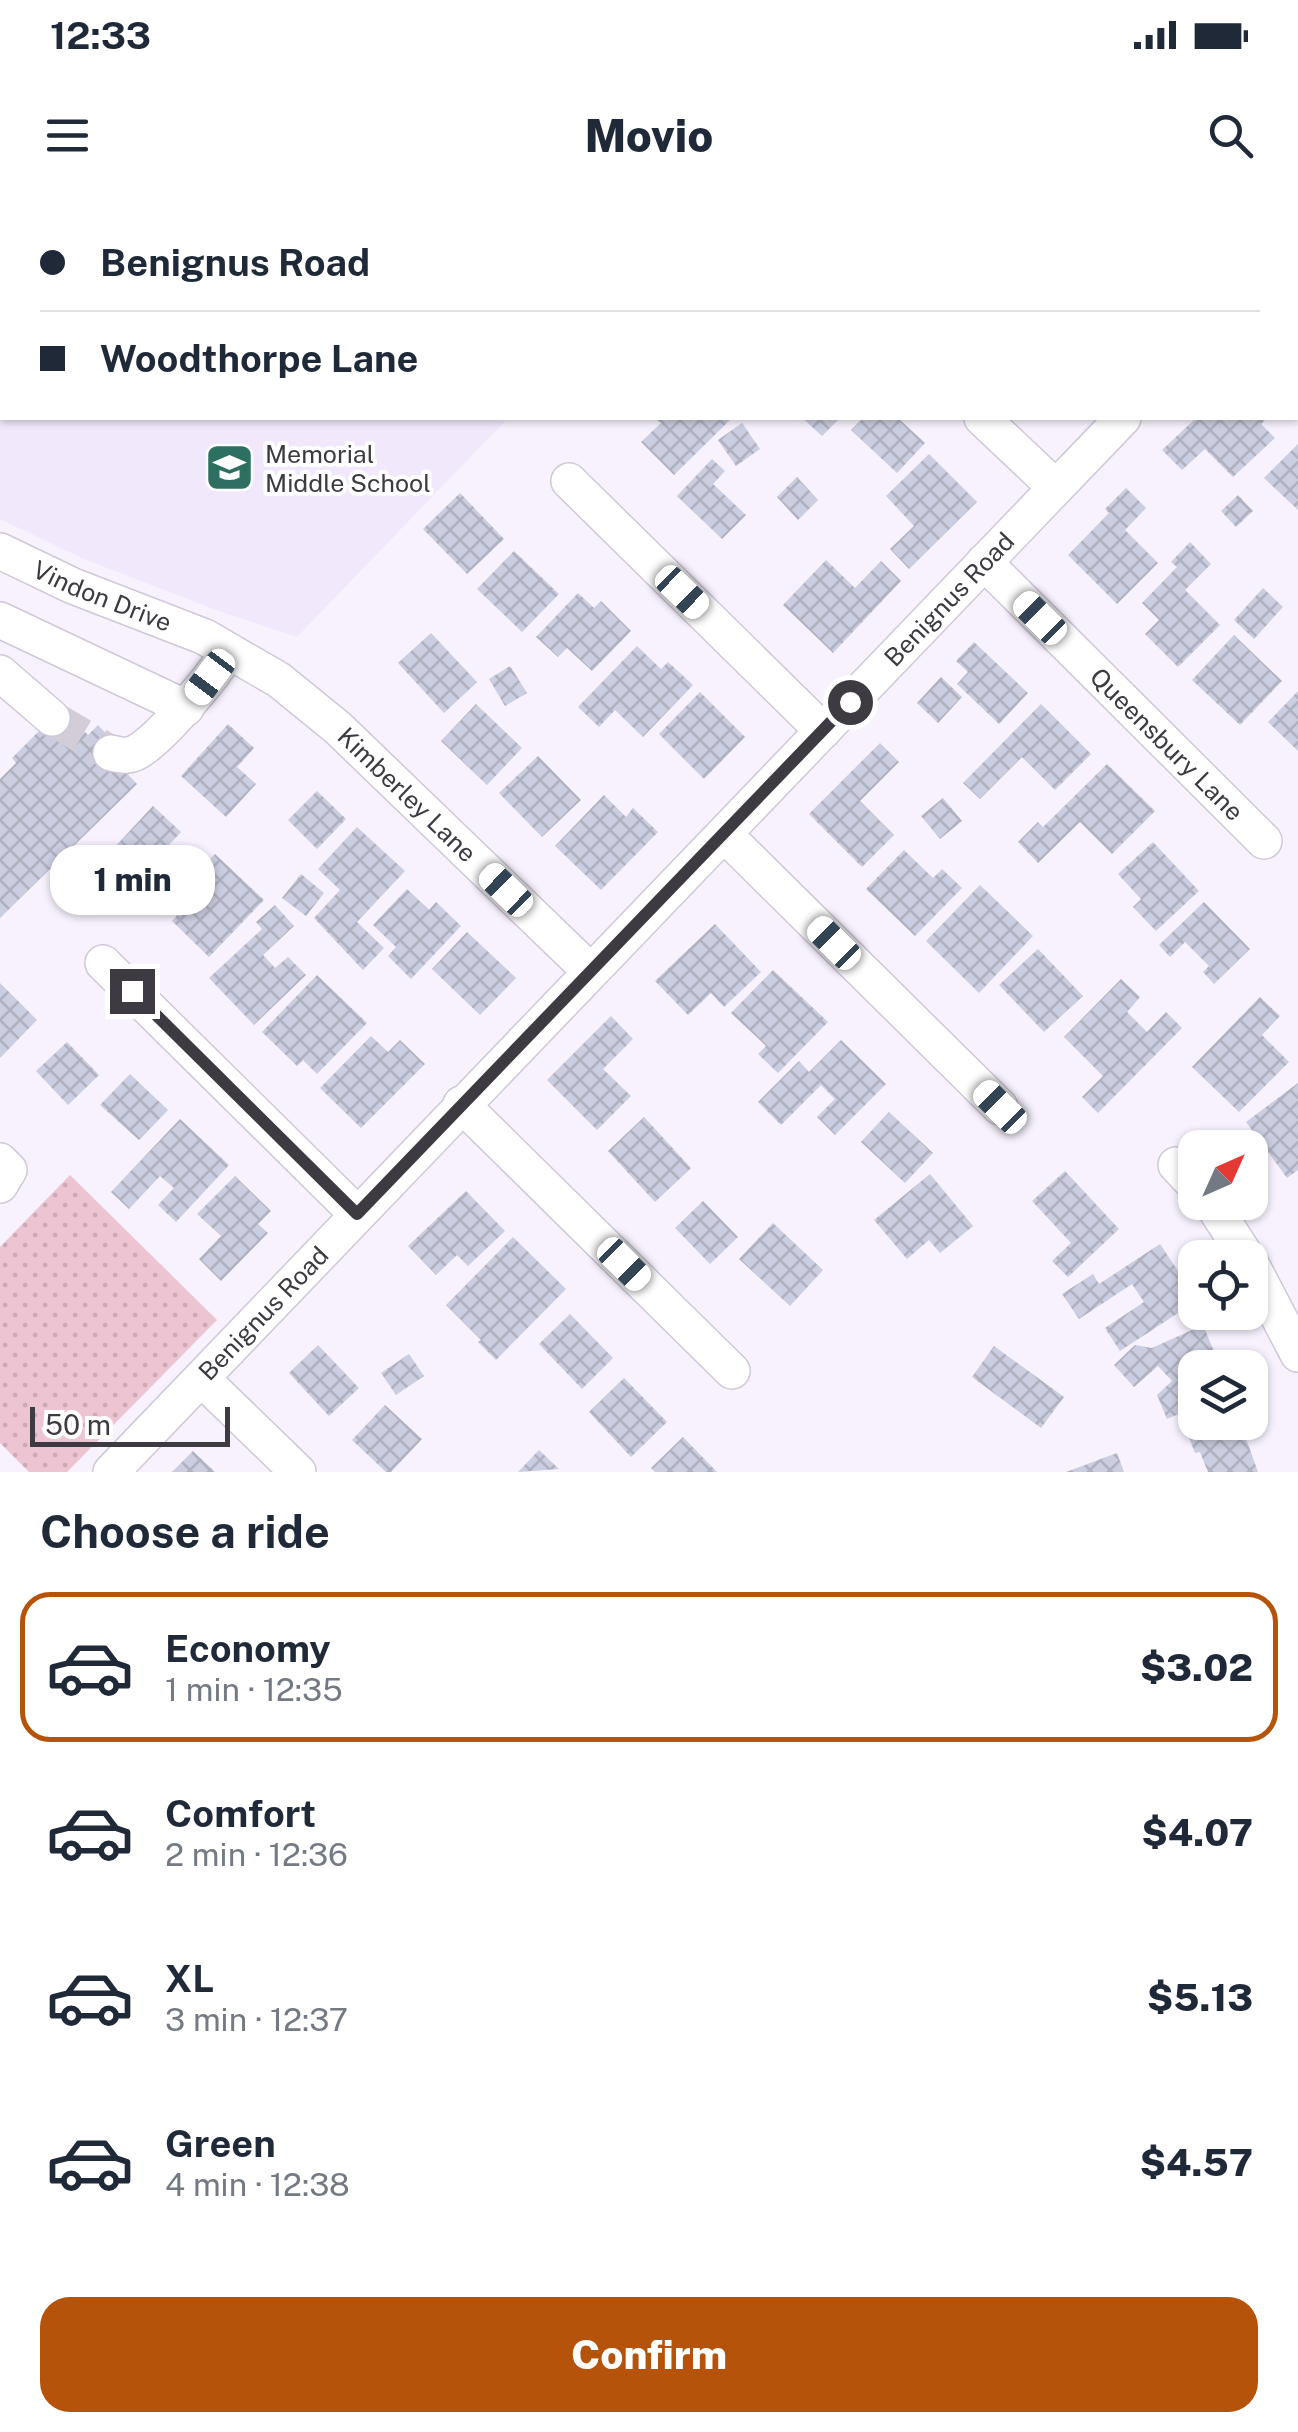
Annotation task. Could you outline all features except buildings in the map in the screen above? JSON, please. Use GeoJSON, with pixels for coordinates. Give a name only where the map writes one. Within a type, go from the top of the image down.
{"type":"FeatureCollection","features":[{"type":"Feature","properties":{"kind":"street"},"geometry":{"type":"LineString","coordinates":[[984,420],[1056,487]]}},
{"type":"Feature","properties":{"kind":"street","name":"Benignus Road"},"geometry":{"type":"LineString","coordinates":[[112,1472],[1121,420]]}},
{"type":"Feature","properties":{"kind":"street"},"geometry":{"type":"LineString","coordinates":[[569,482],[824,731]]}},
{"type":"Feature","properties":{"kind":"street","name":"Vindon Drive"},"geometry":{"type":"LineString","coordinates":[[2,557],[217,644]]}},
{"type":"Feature","properties":{"kind":"street","name":"Queensbury Lane"},"geometry":{"type":"LineString","coordinates":[[984,562],[1264,841]]}},
{"type":"Feature","properties":{"kind":"street"},"geometry":{"type":"LineString","coordinates":[[0,620],[186,708]]}},
{"type":"Feature","properties":{"kind":"street"},"geometry":{"type":"LineString","coordinates":[[111,753],[127,756],[139,752],[186,708],[217,644]]}},
{"type":"Feature","properties":{"kind":"street","name":"Kimberley Lane"},"geometry":{"type":"LineString","coordinates":[[217,644],[279,680],[338,728],[590,971]]}},
{"type":"Feature","properties":{"kind":"street"},"geometry":{"type":"LineString","coordinates":[[0,672],[52,718]]}},
{"type":"Feature","properties":{"kind":"street"},"geometry":{"type":"LineString","coordinates":[[724,834],[1000,1107]]}},
{"type":"Feature","properties":{"kind":"street"},"geometry":{"type":"LineString","coordinates":[[104,963],[357,1214]]}},
{"type":"Feature","properties":{"kind":"street"},"geometry":{"type":"LineString","coordinates":[[461,1104],[732,1371]]}},
{"type":"Feature","properties":{"kind":"street"},"geometry":{"type":"LineString","coordinates":[[0,1161],[9,1170],[0,1185]]}},
{"type":"Feature","properties":{"kind":"street"},"geometry":{"type":"LineString","coordinates":[[1268,1296],[1298,1354]]}},
{"type":"Feature","properties":{"kind":"street"},"geometry":{"type":"LineString","coordinates":[[202,1379],[298,1472]]}},
{"type":"Feature","properties":{"kind":"shaded area","name":"Memorial Middle School"},"geometry":{"type":"Polygon","coordinates":[[[0,420],[506,420],[297,637],[84,559],[0,519],[0,420]]]}},
{"type":"Feature","properties":{"kind":"shaded area"},"geometry":{"type":"Polygon","coordinates":[[[70,1175],[217,1320],[67,1472],[29,1472],[0,1443],[0,1247],[70,1175]]]}},
{"type":"Feature","properties":{"kind":"tunnel"},"geometry":{"type":"LineString","coordinates":[[52,718],[111,753]]}},
{"type":"Feature","properties":{"kind":"place","name":"Memorial Middle School"},"geometry":{"type":"Point","coordinates":[230,468]}},
{"type":"Feature","properties":{"kind":"route"},"geometry":{"type":"LineString","coordinates":[[132,991],[357,1214],[850,702]]}}]}
